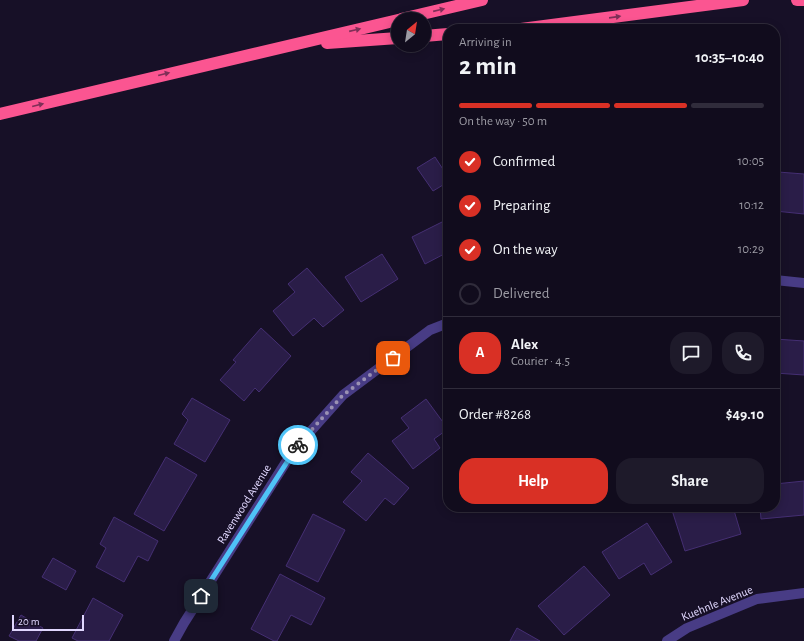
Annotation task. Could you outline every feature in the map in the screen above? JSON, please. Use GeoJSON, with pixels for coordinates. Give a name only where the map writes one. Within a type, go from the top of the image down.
{"type":"FeatureCollection","features":[{"type":"Feature","properties":{"kind":"highway"},"geometry":{"type":"LineString","coordinates":[[431,12],[482,0]]}},
{"type":"Feature","properties":{"kind":"highway"},"geometry":{"type":"LineString","coordinates":[[559,24],[743,0]]}},
{"type":"Feature","properties":{"kind":"highway"},"geometry":{"type":"LineString","coordinates":[[797,0],[804,0]]}},
{"type":"Feature","properties":{"kind":"highway"},"geometry":{"type":"LineString","coordinates":[[0,114],[391,22]]}},
{"type":"Feature","properties":{"kind":"highway"},"geometry":{"type":"LineString","coordinates":[[431,35],[443,34]]}},
{"type":"Feature","properties":{"kind":"highway"},"geometry":{"type":"LineString","coordinates":[[290,45],[391,38]]}},
{"type":"Feature","properties":{"kind":"street"},"geometry":{"type":"LineString","coordinates":[[780,281],[804,283]]}},
{"type":"Feature","properties":{"kind":"street","name":"Ravenwood Avenue"},"geometry":{"type":"LineString","coordinates":[[174,641],[293,451],[343,395],[430,330],[443,324]]}},
{"type":"Feature","properties":{"kind":"street","name":"Kuehnle Avenue"},"geometry":{"type":"LineString","coordinates":[[667,641],[687,628],[758,599],[804,593]]}},
{"type":"Feature","properties":{"kind":"building"},"geometry":{"type":"Polygon","coordinates":[[[435,157],[443,169],[443,185],[433,191],[417,168],[435,157]]]}},
{"type":"Feature","properties":{"kind":"building"},"geometry":{"type":"Polygon","coordinates":[[[780,172],[804,174],[804,214],[780,212],[780,172]]]}},
{"type":"Feature","properties":{"kind":"building"},"geometry":{"type":"Polygon","coordinates":[[[443,222],[443,255],[425,264],[412,237],[443,222]]]}},
{"type":"Feature","properties":{"kind":"building"},"geometry":{"type":"Polygon","coordinates":[[[382,254],[398,279],[361,302],[345,277],[382,254]]]}},
{"type":"Feature","properties":{"kind":"building"},"geometry":{"type":"Polygon","coordinates":[[[307,268],[344,310],[323,327],[314,318],[293,336],[273,311],[295,292],[288,284],[307,268]]]}},
{"type":"Feature","properties":{"kind":"building"},"geometry":{"type":"Polygon","coordinates":[[[261,328],[291,356],[259,392],[255,388],[244,401],[220,380],[236,362],[233,360],[261,328]]]}},
{"type":"Feature","properties":{"kind":"building"},"geometry":{"type":"Polygon","coordinates":[[[780,339],[804,341],[804,375],[780,373],[780,339]]]}},
{"type":"Feature","properties":{"kind":"building"},"geometry":{"type":"Polygon","coordinates":[[[192,398],[230,420],[205,462],[174,444],[188,420],[182,414],[192,398]]]}},
{"type":"Feature","properties":{"kind":"building"},"geometry":{"type":"Polygon","coordinates":[[[426,399],[443,422],[443,433],[434,439],[440,448],[413,469],[392,441],[409,428],[401,418],[426,399]]]}},
{"type":"Feature","properties":{"kind":"building"},"geometry":{"type":"Polygon","coordinates":[[[368,453],[409,488],[394,505],[385,498],[366,521],[343,502],[362,481],[351,472],[368,453]]]}},
{"type":"Feature","properties":{"kind":"building"},"geometry":{"type":"Polygon","coordinates":[[[166,457],[197,475],[164,531],[134,514],[166,457]]]}},
{"type":"Feature","properties":{"kind":"building"},"geometry":{"type":"Polygon","coordinates":[[[804,481],[804,515],[761,519],[760,512],[780,512],[780,483],[804,481]]]}},
{"type":"Feature","properties":{"kind":"building"},"geometry":{"type":"Polygon","coordinates":[[[673,512],[734,512],[741,534],[685,551],[673,512]]]}},
{"type":"Feature","properties":{"kind":"building"},"geometry":{"type":"Polygon","coordinates":[[[313,514],[345,530],[318,582],[286,566],[313,514]]]}},
{"type":"Feature","properties":{"kind":"building"},"geometry":{"type":"Polygon","coordinates":[[[114,517],[158,541],[148,561],[138,556],[124,582],[96,567],[106,548],[100,544],[114,517]]]}},
{"type":"Feature","properties":{"kind":"building"},"geometry":{"type":"Polygon","coordinates":[[[647,523],[672,562],[651,575],[644,563],[619,579],[602,552],[647,523]]]}},
{"type":"Feature","properties":{"kind":"building"},"geometry":{"type":"Polygon","coordinates":[[[53,558],[76,571],[66,590],[42,577],[53,558]]]}},
{"type":"Feature","properties":{"kind":"building"},"geometry":{"type":"Polygon","coordinates":[[[584,566],[610,595],[564,635],[538,606],[584,566]]]}},
{"type":"Feature","properties":{"kind":"building"},"geometry":{"type":"Polygon","coordinates":[[[280,574],[325,598],[311,625],[291,615],[277,641],[274,641],[251,629],[280,574]]]}},
{"type":"Feature","properties":{"kind":"building"},"geometry":{"type":"Polygon","coordinates":[[[93,598],[123,615],[109,641],[78,641],[72,638],[93,598]]]}},
{"type":"Feature","properties":{"kind":"building"},"geometry":{"type":"Polygon","coordinates":[[[21,615],[43,628],[36,641],[19,641],[9,636],[21,615]]]}},
{"type":"Feature","properties":{"kind":"building"},"geometry":{"type":"Polygon","coordinates":[[[517,628],[540,641],[510,641],[517,628]]]}},
{"type":"Feature","properties":{"kind":"way so far"},"geometry":{"type":"LineString","coordinates":[[298,445],[343,395],[393,358]]}},
{"type":"Feature","properties":{"kind":"route"},"geometry":{"type":"LineString","coordinates":[[201,596],[298,445]]}}]}
